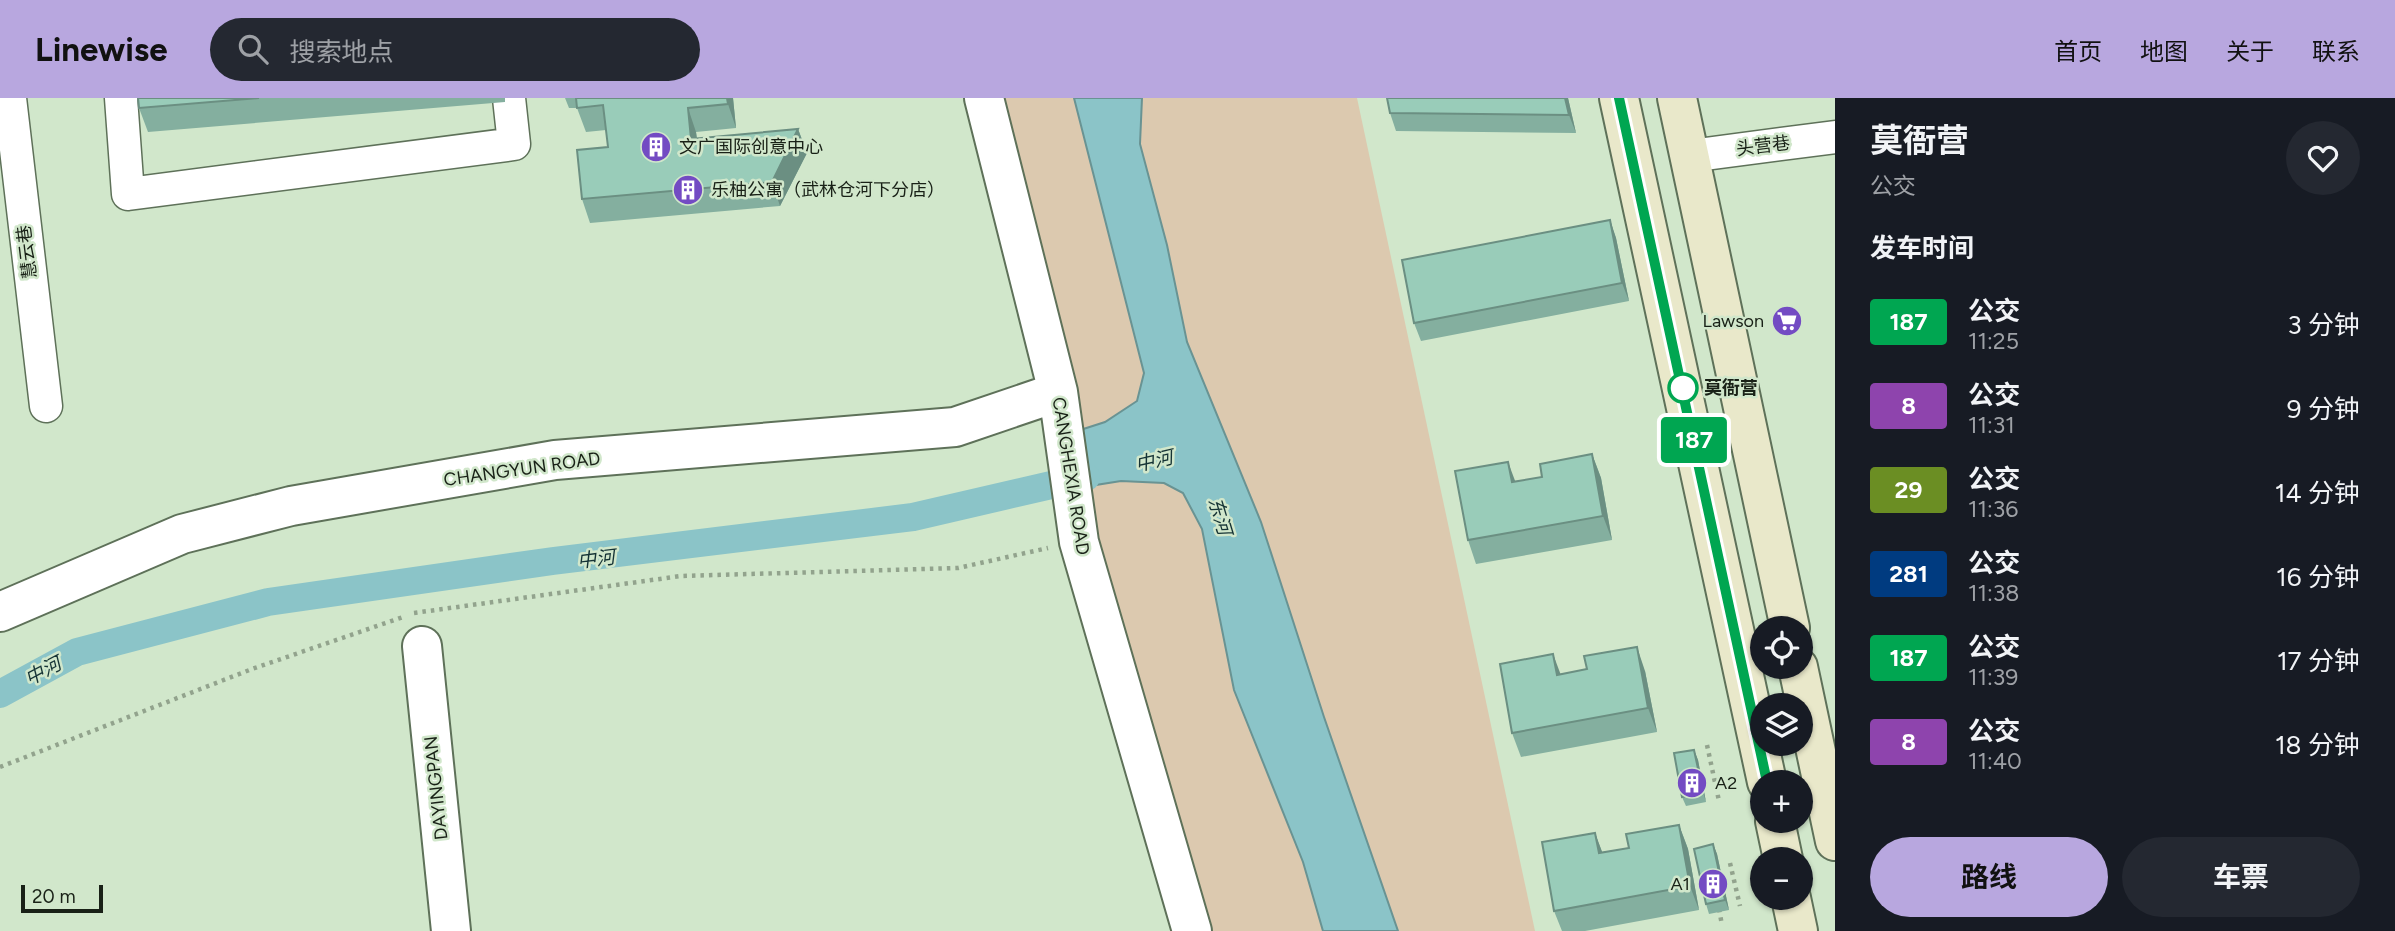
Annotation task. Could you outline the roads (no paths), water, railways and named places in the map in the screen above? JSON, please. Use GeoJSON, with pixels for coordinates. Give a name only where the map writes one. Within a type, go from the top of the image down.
{"type":"FeatureCollection","features":[{"type":"Feature","properties":{"kind":"main road"},"geometry":{"type":"LineString","coordinates":[[1619,98],[1764,770]]}},
{"type":"Feature","properties":{"kind":"main road"},"geometry":{"type":"LineString","coordinates":[[1677,98],[1787,616]]}},
{"type":"Feature","properties":{"kind":"main road"},"geometry":{"type":"LineString","coordinates":[[1801,679],[1835,841]]}},
{"type":"Feature","properties":{"kind":"main road"},"geometry":{"type":"LineString","coordinates":[[1794,910],[1798,931]]}},
{"type":"Feature","properties":{"kind":"street","name":"慧云巷"},"geometry":{"type":"LineString","coordinates":[[10,98],[12,233],[46,406]]}},
{"type":"Feature","properties":{"kind":"street"},"geometry":{"type":"LineString","coordinates":[[121,98],[128,194],[514,144],[509,98]]}},
{"type":"Feature","properties":{"kind":"street","name":"CANGHEXIA ROAD"},"geometry":{"type":"LineString","coordinates":[[984,98],[1061,409],[1079,542],[1192,931]]}},
{"type":"Feature","properties":{"kind":"street","name":"头营巷"},"geometry":{"type":"LineString","coordinates":[[1690,156],[1835,137]]}},
{"type":"Feature","properties":{"kind":"street","name":"CHANGYUN ROAD"},"geometry":{"type":"LineString","coordinates":[[0,612],[182,534],[291,506],[555,460],[955,427],[1061,409]]}},
{"type":"Feature","properties":{"kind":"street","name":"DAYINGPAN"},"geometry":{"type":"LineString","coordinates":[[422,646],[451,931]]}},
{"type":"Feature","properties":{"kind":"water","name":"东河"},"geometry":{"type":"Polygon","coordinates":[[[1074,98],[1142,98],[1140,144],[1167,245],[1187,342],[1261,522],[1324,717],[1398,931],[1323,931],[1303,862],[1234,690],[1202,529],[1183,493],[1164,483],[1121,481],[1083,487],[1074,432],[1105,422],[1137,401],[1144,373],[1074,98]]]}},
{"type":"Feature","properties":{"kind":"waterway","name":"中河"},"geometry":{"type":"LineString","coordinates":[[0,694],[77,652],[268,602],[553,561],[913,517],[1086,477]]}},
{"type":"Feature","properties":{"kind":"place","name":"文广国际创意中心"},"geometry":{"type":"Point","coordinates":[656,147]}},
{"type":"Feature","properties":{"kind":"place","name":"乐柚公寓（武林仓河下分店）"},"geometry":{"type":"Point","coordinates":[688,190]}},
{"type":"Feature","properties":{"kind":"place","name":"Lawson"},"geometry":{"type":"Point","coordinates":[1787,321]}},
{"type":"Feature","properties":{"kind":"place","name":"莫衙营"},"geometry":{"type":"Point","coordinates":[1683,388]}},
{"type":"Feature","properties":{"kind":"place","name":"A2"},"geometry":{"type":"Point","coordinates":[1692,783]}},
{"type":"Feature","properties":{"kind":"place","name":"A1"},"geometry":{"type":"Point","coordinates":[1713,884]}}]}
